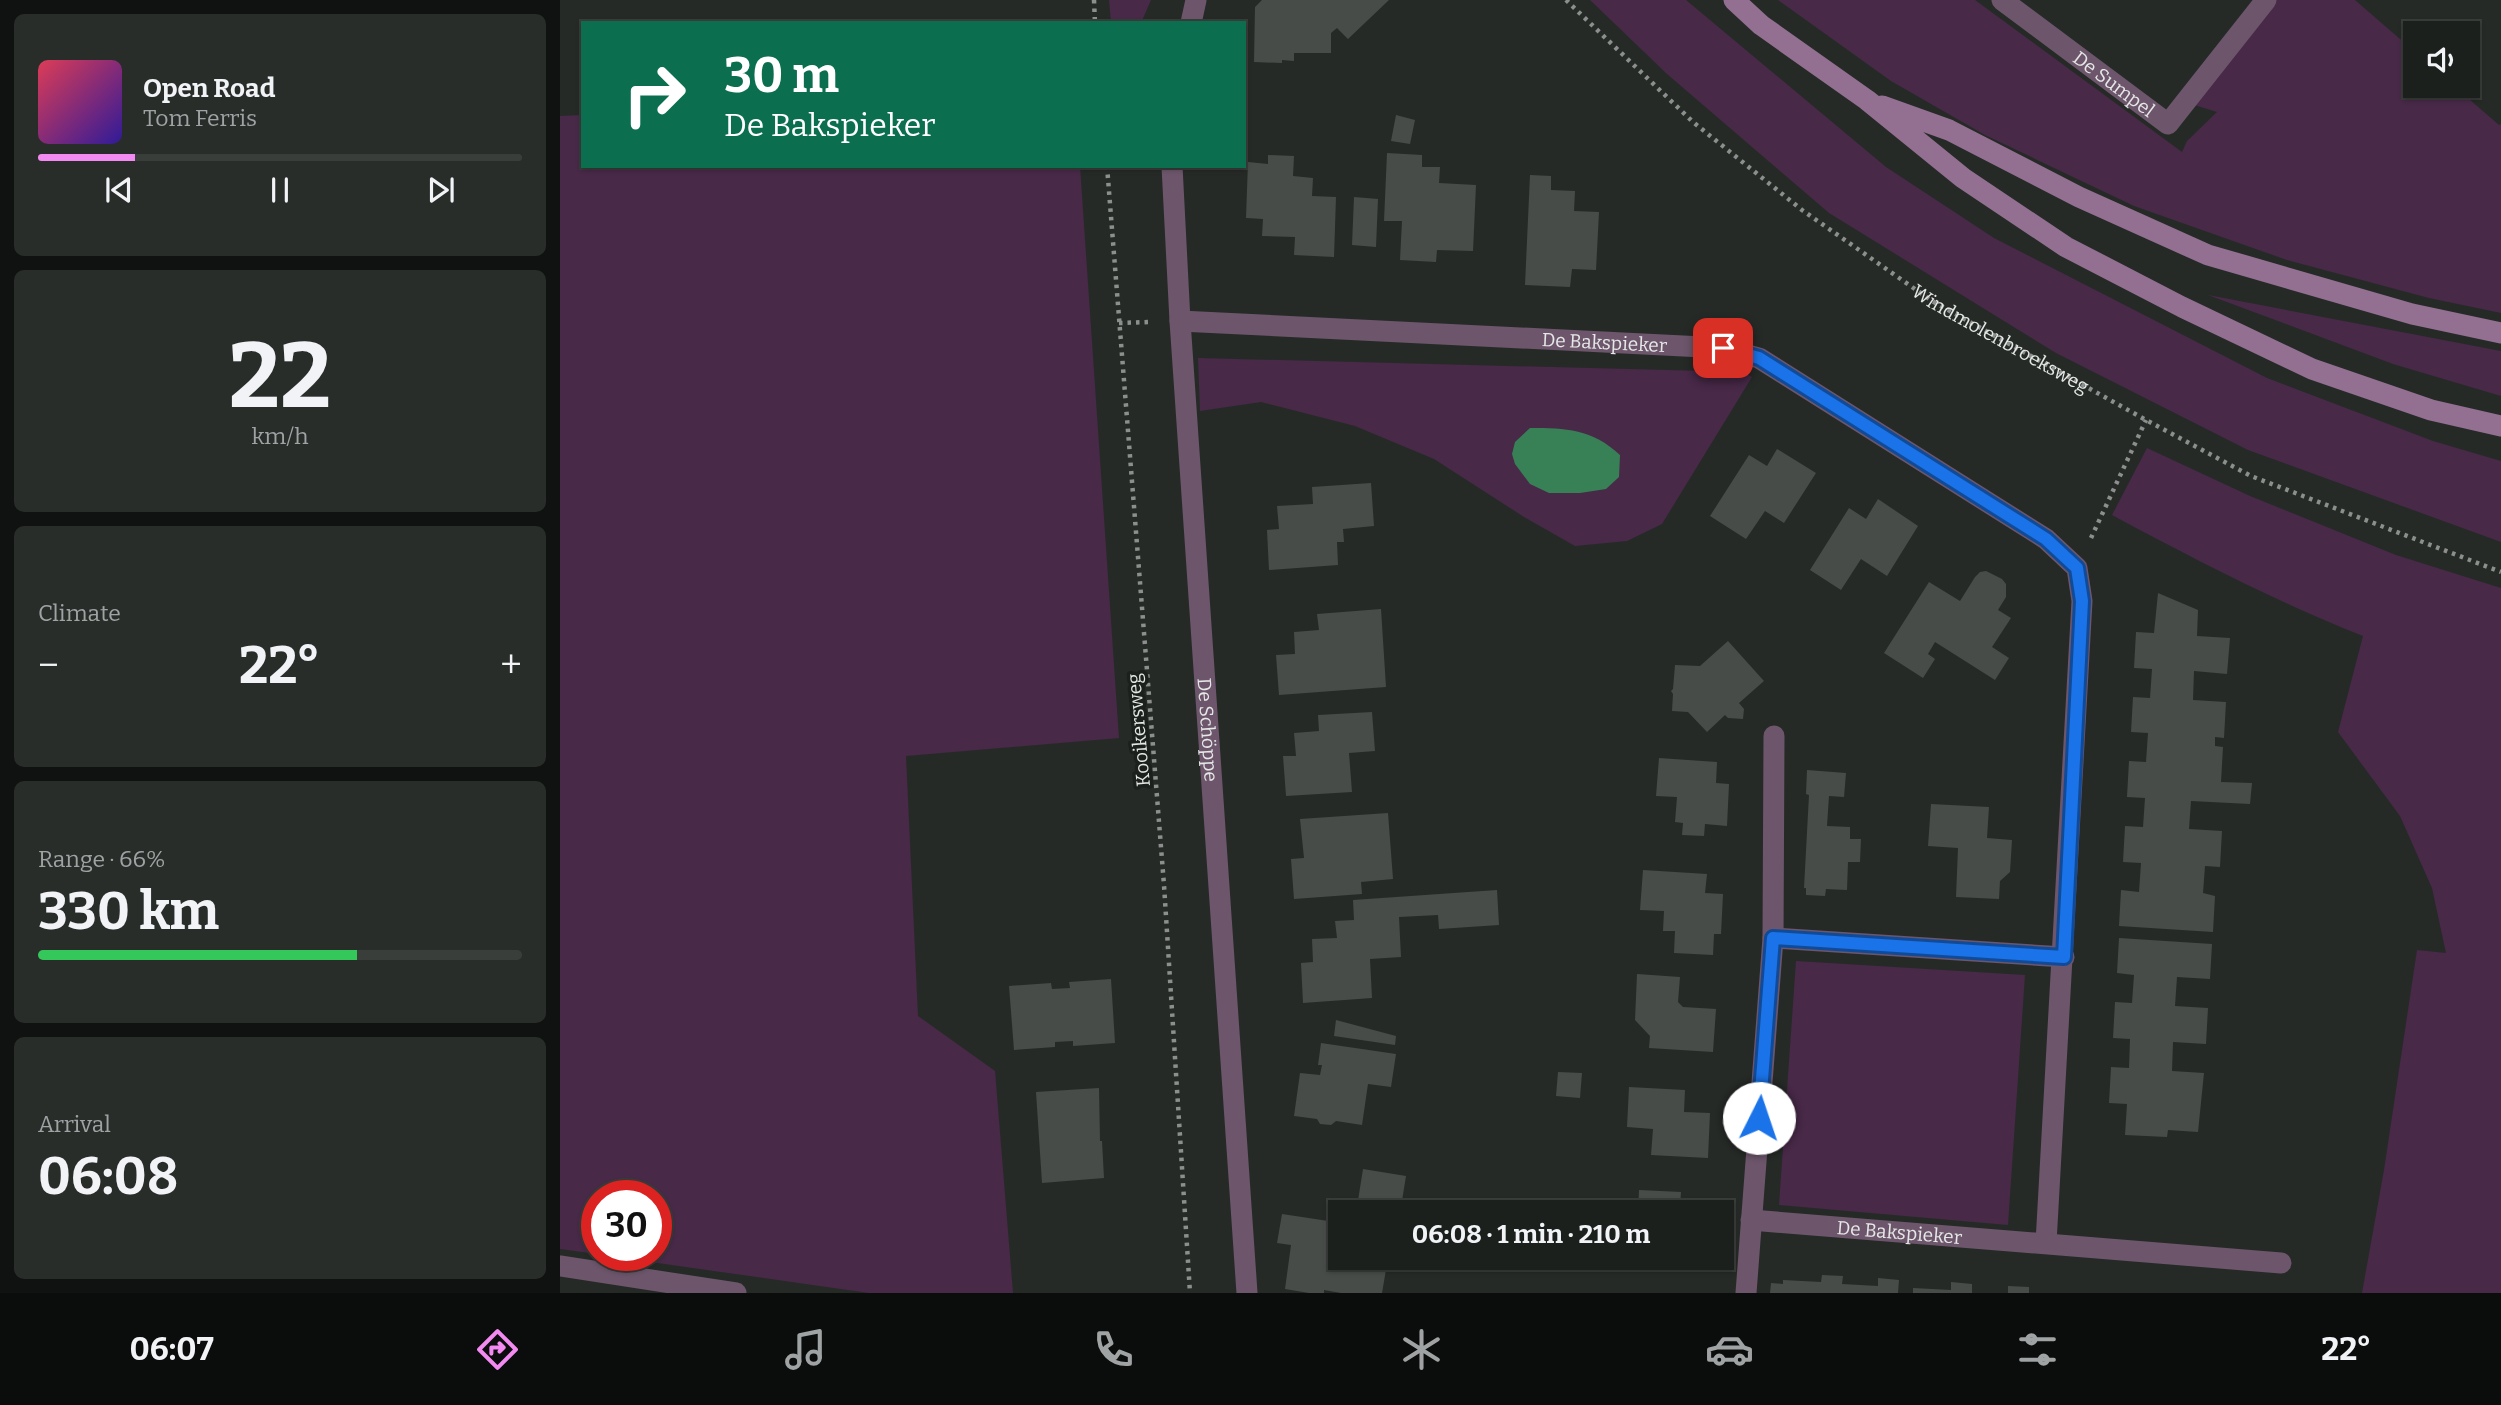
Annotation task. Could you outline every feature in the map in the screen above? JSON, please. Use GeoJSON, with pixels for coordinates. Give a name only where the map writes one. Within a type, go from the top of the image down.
{"type":"FeatureCollection","features":[{"type":"Feature","properties":{"kind":"street"},"geometry":{"type":"LineString","coordinates":[[1191,21],[1196,0]]}},
{"type":"Feature","properties":{"kind":"street"},"geometry":{"type":"LineString","coordinates":[[1734,0],[1761,25],[1867,100],[1963,178],[2066,247],[2312,369],[2431,410],[2501,426]]}},
{"type":"Feature","properties":{"kind":"street","name":"De Sumpel"},"geometry":{"type":"LineString","coordinates":[[2002,0],[2168,124],[2266,0]]}},
{"type":"Feature","properties":{"kind":"street"},"geometry":{"type":"LineString","coordinates":[[1867,100],[1949,130],[2079,197],[2208,255],[2412,314],[2501,333]]}},
{"type":"Feature","properties":{"kind":"street","name":"De Schöppe"},"geometry":{"type":"LineString","coordinates":[[1172,168],[1180,321],[1247,1293]]}},
{"type":"Feature","properties":{"kind":"street","name":"De Bakspieker"},"geometry":{"type":"LineString","coordinates":[[1180,321],[1723,348],[1759,358],[2046,539],[2077,568]]}},
{"type":"Feature","properties":{"kind":"street"},"geometry":{"type":"LineString","coordinates":[[2046,1243],[2082,601],[2077,568]]}},
{"type":"Feature","properties":{"kind":"street"},"geometry":{"type":"LineString","coordinates":[[1746,1293],[1773,938],[1774,736]]}},
{"type":"Feature","properties":{"kind":"street"},"geometry":{"type":"LineString","coordinates":[[1773,938],[2064,957]]}},
{"type":"Feature","properties":{"kind":"street","name":"De Bakspieker"},"geometry":{"type":"LineString","coordinates":[[1751,1220],[2281,1263]]}},
{"type":"Feature","properties":{"kind":"street"},"geometry":{"type":"LineString","coordinates":[[560,1266],[736,1293]]}},
{"type":"Feature","properties":{"kind":"path"},"geometry":{"type":"LineString","coordinates":[[1094,0],[1095,21]]}},
{"type":"Feature","properties":{"kind":"path","name":"Windmolenbroeksweg"},"geometry":{"type":"LineString","coordinates":[[1566,0],[1693,122],[1802,210],[1932,301],[2251,475],[2501,572]]}},
{"type":"Feature","properties":{"kind":"path","name":"Kooikersweg"},"geometry":{"type":"LineString","coordinates":[[1107,168],[1164,885],[1190,1293]]}},
{"type":"Feature","properties":{"kind":"path"},"geometry":{"type":"LineString","coordinates":[[2077,568],[2146,420]]}},
{"type":"Feature","properties":{"kind":"shaded area"},"geometry":{"type":"Polygon","coordinates":[[[1109,0],[1151,0],[1142,21],[1111,21],[1109,0]]]}},
{"type":"Feature","properties":{"kind":"shaded area"},"geometry":{"type":"Polygon","coordinates":[[[1590,0],[1686,0],[1886,167],[1994,238],[2267,378],[2433,441],[2501,461],[2501,542],[2248,450],[2056,353],[1829,213],[1667,74],[1590,0]]]}},
{"type":"Feature","properties":{"kind":"shaded area"},"geometry":{"type":"Polygon","coordinates":[[[1778,0],[1975,0],[2182,152],[2187,141],[2217,112],[2178,100],[2256,0],[2355,0],[2403,42],[2403,98],[2468,98],[2501,124],[2501,313],[2429,298],[2287,260],[2134,206],[1985,135],[1891,81],[1778,0]]]}},
{"type":"Feature","properties":{"kind":"shaded area"},"geometry":{"type":"Polygon","coordinates":[[[581,115],[581,168],[1080,168],[1119,738],[906,756],[918,1016],[995,1071],[1013,1293],[869,1293],[672,1265],[672,1180],[581,1180],[581,1252],[560,1249],[560,116],[581,115]]]}},
{"type":"Feature","properties":{"kind":"shaded area"},"geometry":{"type":"Polygon","coordinates":[[[2208,295],[2501,351],[2501,396],[2393,364],[2208,295]]]}},
{"type":"Feature","properties":{"kind":"shaded area"},"geometry":{"type":"Polygon","coordinates":[[[1198,358],[1743,372],[1752,377],[1662,524],[1627,541],[1575,546],[1524,517],[1434,459],[1355,426],[1261,402],[1200,411],[1198,358]]]}},
{"type":"Feature","properties":{"kind":"shaded area"},"geometry":{"type":"Polygon","coordinates":[[[1530,428],[1578,432],[1610,446],[1620,455],[1619,477],[1606,489],[1580,493],[1549,493],[1530,484],[1515,464],[1512,454],[1515,442],[1530,428]]]}},
{"type":"Feature","properties":{"kind":"shaded area"},"geometry":{"type":"Polygon","coordinates":[[[2147,448],[2250,496],[2396,555],[2501,588],[2501,1293],[2362,1293],[2384,1170],[2417,950],[2446,953],[2432,888],[2400,816],[2338,732],[2363,636],[2236,579],[2112,515],[2147,448]]]}},
{"type":"Feature","properties":{"kind":"shaded area"},"geometry":{"type":"Polygon","coordinates":[[[1796,961],[2025,975],[2008,1225],[1779,1205],[1796,961]]]}},
{"type":"Feature","properties":{"kind":"building"},"geometry":{"type":"Polygon","coordinates":[[[1262,0],[1389,0],[1348,39],[1337,28],[1331,33],[1331,53],[1294,53],[1294,61],[1282,60],[1282,63],[1254,62],[1255,7],[1262,0]]]}},
{"type":"Feature","properties":{"kind":"building"},"geometry":{"type":"Polygon","coordinates":[[[1396,115],[1415,120],[1410,144],[1391,141],[1396,115]]]}},
{"type":"Feature","properties":{"kind":"building"},"geometry":{"type":"Polygon","coordinates":[[[1387,153],[1422,155],[1422,167],[1440,167],[1439,183],[1476,185],[1473,251],[1437,250],[1436,262],[1400,260],[1402,221],[1384,221],[1387,153]]]}},
{"type":"Feature","properties":{"kind":"building"},"geometry":{"type":"Polygon","coordinates":[[[1268,155],[1294,156],[1293,176],[1313,178],[1312,196],[1336,197],[1334,257],[1294,255],[1295,237],[1262,236],[1263,219],[1246,218],[1248,162],[1268,164],[1268,155]]]}},
{"type":"Feature","properties":{"kind":"building"},"geometry":{"type":"Polygon","coordinates":[[[1530,175],[1551,176],[1551,190],[1575,191],[1574,211],[1599,212],[1596,270],[1572,269],[1570,287],[1525,285],[1530,175]]]}},
{"type":"Feature","properties":{"kind":"building"},"geometry":{"type":"Polygon","coordinates":[[[1354,197],[1378,199],[1376,247],[1352,245],[1354,197]]]}},
{"type":"Feature","properties":{"kind":"building"},"geometry":{"type":"Polygon","coordinates":[[[1777,449],[1816,473],[1784,523],[1765,511],[1746,539],[1710,516],[1749,455],[1767,466],[1777,449]]]}},
{"type":"Feature","properties":{"kind":"building"},"geometry":{"type":"Polygon","coordinates":[[[1371,483],[1374,526],[1343,529],[1344,542],[1337,542],[1338,565],[1269,570],[1267,530],[1279,529],[1277,506],[1313,504],[1312,487],[1371,483]]]}},
{"type":"Feature","properties":{"kind":"building"},"geometry":{"type":"Polygon","coordinates":[[[1878,499],[1918,526],[1887,576],[1861,559],[1841,590],[1810,570],[1849,508],[1866,519],[1878,499]]]}},
{"type":"Feature","properties":{"kind":"building"},"geometry":{"type":"Polygon","coordinates":[[[1986,571],[2006,584],[2006,597],[1998,610],[2011,618],[1992,647],[2009,658],[1995,680],[1935,642],[1928,654],[1935,659],[1923,678],[1884,653],[1929,582],[1960,601],[1975,577],[1986,571]]]}},
{"type":"Feature","properties":{"kind":"building"},"geometry":{"type":"Polygon","coordinates":[[[2158,593],[2198,610],[2197,636],[2230,638],[2227,674],[2194,671],[2193,700],[2226,702],[2224,738],[2215,737],[2215,746],[2223,747],[2221,782],[2252,783],[2250,804],[2191,801],[2189,829],[2222,831],[2220,867],[2205,866],[2203,893],[2215,896],[2213,932],[2119,926],[2121,890],[2139,892],[2141,863],[2123,862],[2125,826],[2143,827],[2145,798],[2127,797],[2129,761],[2146,762],[2148,733],[2131,732],[2133,697],[2150,698],[2152,669],[2134,668],[2136,632],[2154,633],[2158,593]]]}},
{"type":"Feature","properties":{"kind":"building"},"geometry":{"type":"Polygon","coordinates":[[[1381,609],[1386,687],[1279,695],[1276,655],[1295,654],[1294,632],[1319,630],[1317,614],[1381,609]]]}},
{"type":"Feature","properties":{"kind":"building"},"geometry":{"type":"Polygon","coordinates":[[[1728,641],[1764,681],[1739,703],[1744,709],[1743,719],[1728,718],[1725,715],[1707,732],[1688,712],[1672,711],[1671,691],[1675,665],[1700,666],[1728,641]]]}},
{"type":"Feature","properties":{"kind":"building"},"geometry":{"type":"Polygon","coordinates":[[[1372,712],[1375,751],[1349,753],[1352,792],[1286,796],[1283,756],[1296,756],[1294,733],[1319,731],[1318,715],[1372,712]]]}},
{"type":"Feature","properties":{"kind":"building"},"geometry":{"type":"Polygon","coordinates":[[[1659,758],[1717,762],[1716,783],[1729,784],[1727,826],[1705,824],[1704,836],[1682,835],[1683,823],[1675,822],[1677,797],[1656,796],[1659,758]]]}},
{"type":"Feature","properties":{"kind":"building"},"geometry":{"type":"Polygon","coordinates":[[[1807,770],[1846,773],[1844,797],[1829,796],[1827,826],[1850,827],[1850,839],[1861,839],[1860,862],[1848,862],[1847,890],[1826,889],[1825,896],[1806,895],[1804,888],[1809,795],[1806,794],[1807,770]]]}},
{"type":"Feature","properties":{"kind":"building"},"geometry":{"type":"Polygon","coordinates":[[[1931,804],[1989,807],[1987,838],[2012,840],[2010,872],[2000,881],[1999,899],[1956,897],[1958,848],[1928,846],[1931,804]]]}},
{"type":"Feature","properties":{"kind":"building"},"geometry":{"type":"Polygon","coordinates":[[[1388,813],[1393,879],[1361,882],[1362,894],[1294,899],[1291,859],[1304,858],[1300,819],[1388,813]]]}},
{"type":"Feature","properties":{"kind":"building"},"geometry":{"type":"Polygon","coordinates":[[[1643,870],[1707,874],[1705,893],[1723,894],[1721,934],[1714,934],[1713,955],[1674,953],[1675,931],[1663,931],[1664,911],[1640,910],[1643,870]]]}},
{"type":"Feature","properties":{"kind":"building"},"geometry":{"type":"Polygon","coordinates":[[[1497,890],[1499,925],[1439,929],[1438,915],[1399,917],[1401,957],[1370,959],[1372,998],[1303,1003],[1301,963],[1313,962],[1312,939],[1337,938],[1335,921],[1354,920],[1353,900],[1497,890]]]}},
{"type":"Feature","properties":{"kind":"building"},"geometry":{"type":"Polygon","coordinates":[[[2119,938],[2212,944],[2210,979],[2177,977],[2175,1006],[2208,1008],[2206,1044],[2173,1042],[2172,1071],[2204,1073],[2198,1132],[2168,1130],[2167,1137],[2125,1135],[2127,1104],[2109,1103],[2111,1067],[2129,1068],[2130,1039],[2113,1038],[2115,1002],[2132,1003],[2134,975],[2117,973],[2119,938]]]}},
{"type":"Feature","properties":{"kind":"building"},"geometry":{"type":"Polygon","coordinates":[[[1637,974],[1680,977],[1678,1002],[1683,1007],[1716,1009],[1713,1052],[1649,1048],[1650,1036],[1635,1020],[1637,974]]]}},
{"type":"Feature","properties":{"kind":"building"},"geometry":{"type":"Polygon","coordinates":[[[1111,979],[1115,1043],[1073,1046],[1073,1041],[1055,1042],[1055,1047],[1014,1050],[1009,986],[1051,983],[1052,989],[1070,988],[1069,982],[1111,979]]]}},
{"type":"Feature","properties":{"kind":"building"},"geometry":{"type":"Polygon","coordinates":[[[1336,1020],[1396,1036],[1395,1045],[1334,1036],[1336,1020]]]}},
{"type":"Feature","properties":{"kind":"building"},"geometry":{"type":"Polygon","coordinates":[[[1321,1043],[1396,1054],[1391,1087],[1368,1084],[1362,1125],[1336,1121],[1331,1125],[1320,1124],[1317,1119],[1294,1116],[1300,1073],[1320,1075],[1322,1065],[1318,1065],[1321,1043]]]}},
{"type":"Feature","properties":{"kind":"building"},"geometry":{"type":"Polygon","coordinates":[[[1558,1072],[1582,1073],[1580,1098],[1556,1096],[1558,1072]]]}},
{"type":"Feature","properties":{"kind":"building"},"geometry":{"type":"Polygon","coordinates":[[[1629,1087],[1685,1090],[1684,1112],[1710,1113],[1708,1158],[1651,1155],[1653,1129],[1627,1127],[1629,1087]]]}},
{"type":"Feature","properties":{"kind":"building"},"geometry":{"type":"Polygon","coordinates":[[[1099,1088],[1104,1178],[1042,1183],[1036,1092],[1099,1088]]]}},
{"type":"Feature","properties":{"kind":"building"},"geometry":{"type":"Polygon","coordinates":[[[1363,1169],[1406,1176],[1402,1200],[1358,1200],[1363,1169]]]}},
{"type":"Feature","properties":{"kind":"building"},"geometry":{"type":"Polygon","coordinates":[[[1639,1190],[1681,1192],[1680,1200],[1639,1200],[1639,1190]]]}},
{"type":"Feature","properties":{"kind":"building"},"geometry":{"type":"Polygon","coordinates":[[[1282,1214],[1328,1221],[1328,1270],[1386,1270],[1382,1293],[1341,1293],[1324,1290],[1324,1293],[1309,1293],[1285,1289],[1291,1245],[1277,1243],[1282,1214]]]}},
{"type":"Feature","properties":{"kind":"building"},"geometry":{"type":"Polygon","coordinates":[[[1639,1270],[1677,1270],[1677,1272],[1639,1270]]]}},
{"type":"Feature","properties":{"kind":"building"},"geometry":{"type":"Polygon","coordinates":[[[1822,1275],[1843,1276],[1842,1284],[1878,1286],[1878,1278],[1899,1280],[1898,1293],[1770,1293],[1771,1283],[1783,1284],[1783,1280],[1821,1282],[1822,1275]]]}},
{"type":"Feature","properties":{"kind":"building"},"geometry":{"type":"Polygon","coordinates":[[[1951,1282],[1972,1284],[1972,1293],[1913,1293],[1913,1288],[1951,1290],[1951,1282]]]}},
{"type":"Feature","properties":{"kind":"building"},"geometry":{"type":"Polygon","coordinates":[[[2008,1286],[2029,1287],[2029,1293],[2008,1293],[2008,1286]]]}},
{"type":"Feature","properties":{"kind":"route"},"geometry":{"type":"LineString","coordinates":[[1723,348],[1759,358],[2046,539],[2077,568],[2082,601],[2064,957],[1773,938],[1759,1118]]}}]}
